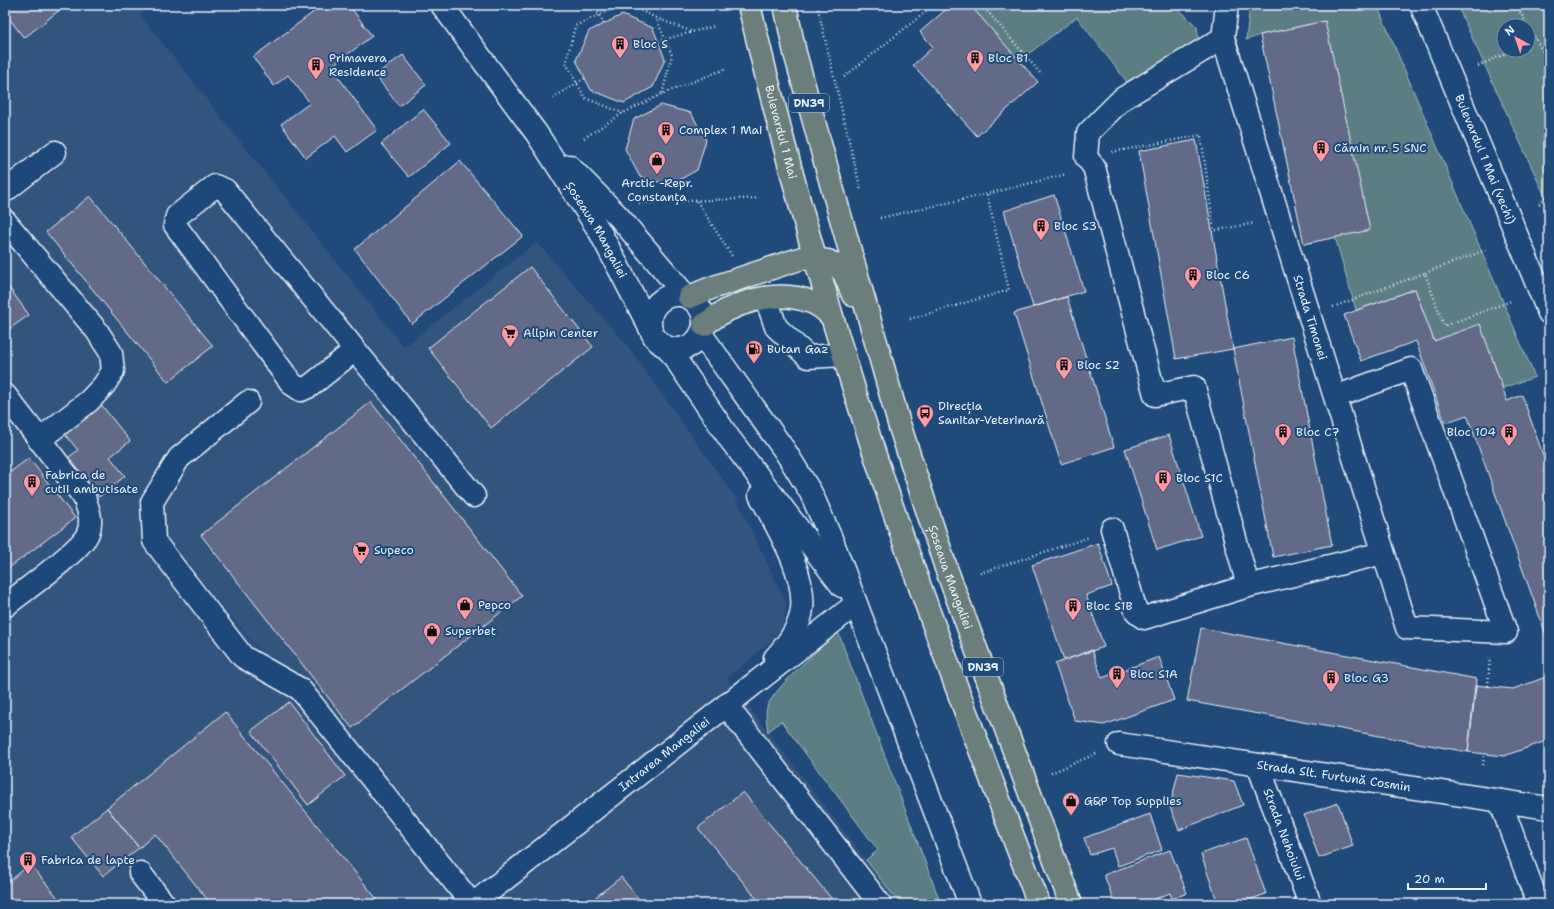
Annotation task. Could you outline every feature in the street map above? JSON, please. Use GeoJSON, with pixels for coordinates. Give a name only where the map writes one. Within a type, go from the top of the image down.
{"type":"FeatureCollection","features":[{"type":"Feature","properties":{"kind":"main road","name":"Bulevardul 1 Mai"},"geometry":{"type":"LineString","coordinates":[[749,5],[795,192],[814,258]]}},
{"type":"Feature","properties":{"kind":"main road","name":"Șoseaua Mangaliei"},"geometry":{"type":"LineString","coordinates":[[785,5],[795,53],[890,395],[946,568],[1071,904]]}},
{"type":"Feature","properties":{"kind":"main road"},"geometry":{"type":"LineString","coordinates":[[814,258],[918,582],[1039,904]]}},
{"type":"Feature","properties":{"kind":"main road"},"geometry":{"type":"LineString","coordinates":[[687,296],[792,260],[814,258],[832,263],[844,273],[851,289],[868,348],[890,395]]}},
{"type":"Feature","properties":{"kind":"main road"},"geometry":{"type":"LineString","coordinates":[[703,330],[715,316],[734,306],[766,298],[784,298],[811,302],[832,316]]}},
{"type":"Feature","properties":{"kind":"street","name":"Șoseaua Mangaliei"},"geometry":{"type":"LineString","coordinates":[[442,5],[537,134],[600,232],[650,328]]}},
{"type":"Feature","properties":{"kind":"street","name":"Strada Timonei"},"geometry":{"type":"LineString","coordinates":[[1227,5],[1224,38],[1407,628],[1492,632]]}},
{"type":"Feature","properties":{"kind":"street","name":"Bulevardul 1 Mai (vechi)"},"geometry":{"type":"LineString","coordinates":[[1421,5],[1545,291],[1549,313]]}},
{"type":"Feature","properties":{"kind":"street"},"geometry":{"type":"LineString","coordinates":[[1224,38],[1122,99],[1088,133],[1090,162],[1155,395],[1194,387],[1248,586]]}},
{"type":"Feature","properties":{"kind":"street","name":"Șoseaua Mangaliei"},"geometry":{"type":"LineString","coordinates":[[537,134],[619,217],[687,296]]}},
{"type":"Feature","properties":{"kind":"street"},"geometry":{"type":"LineString","coordinates":[[5,191],[55,152]]}},
{"type":"Feature","properties":{"kind":"street"},"geometry":{"type":"LineString","coordinates":[[355,350],[310,386],[300,390],[292,384],[175,225],[177,216],[216,186],[226,190],[474,496]]}},
{"type":"Feature","properties":{"kind":"street"},"geometry":{"type":"LineString","coordinates":[[5,221],[97,331],[111,353],[112,371],[104,385],[89,401],[39,440]]}},
{"type":"Feature","properties":{"kind":"street"},"geometry":{"type":"LineString","coordinates":[[703,330],[691,346],[676,349],[668,348],[658,342],[650,328],[651,312],[655,305],[669,296],[687,296],[699,305],[702,311],[703,330],[786,451],[811,493],[833,542],[970,904]]}},
{"type":"Feature","properties":{"kind":"street"},"geometry":{"type":"LineString","coordinates":[[766,298],[776,327],[808,357],[844,355]]}},
{"type":"Feature","properties":{"kind":"street"},"geometry":{"type":"LineString","coordinates":[[668,348],[729,438],[856,604]]}},
{"type":"Feature","properties":{"kind":"street"},"geometry":{"type":"LineString","coordinates":[[1335,397],[1411,369],[1506,632],[1492,632]]}},
{"type":"Feature","properties":{"kind":"street"},"geometry":{"type":"LineString","coordinates":[[5,395],[84,497],[90,514],[88,533],[73,552],[5,606]]}},
{"type":"Feature","properties":{"kind":"street"},"geometry":{"type":"LineString","coordinates":[[248,402],[179,458],[152,502],[154,541],[243,657],[300,689],[473,904]]}},
{"type":"Feature","properties":{"kind":"street"},"geometry":{"type":"LineString","coordinates":[[729,438],[749,473],[782,539],[802,588],[802,611],[794,632],[779,653],[747,689]]}},
{"type":"Feature","properties":{"kind":"street"},"geometry":{"type":"LineString","coordinates":[[1112,529],[1136,611],[1144,618],[1248,586],[1383,553]]}},
{"type":"Feature","properties":{"kind":"street","name":"Intrarea Mangaliei"},"geometry":{"type":"LineString","coordinates":[[473,904],[856,604]]}},
{"type":"Feature","properties":{"kind":"street"},"geometry":{"type":"LineString","coordinates":[[726,705],[880,904]]}},
{"type":"Feature","properties":{"kind":"street","name":"Strada Slt. Furtună Cosmin"},"geometry":{"type":"LineString","coordinates":[[1119,744],[1500,801],[1546,806]]}},
{"type":"Feature","properties":{"kind":"street","name":"Strada Nehoiului"},"geometry":{"type":"LineString","coordinates":[[1258,765],[1310,904]]}},
{"type":"Feature","properties":{"kind":"street"},"geometry":{"type":"LineString","coordinates":[[1500,801],[1538,904]]}},
{"type":"Feature","properties":{"kind":"street"},"geometry":{"type":"LineString","coordinates":[[140,873],[164,904]]}},
{"type":"Feature","properties":{"kind":"path"},"geometry":{"type":"LineString","coordinates":[[594,5],[604,24]]}},
{"type":"Feature","properties":{"kind":"path"},"geometry":{"type":"LineString","coordinates":[[620,5],[575,26],[566,63],[585,98],[623,113]]}},
{"type":"Feature","properties":{"kind":"path"},"geometry":{"type":"LineString","coordinates":[[630,5],[656,18],[693,32]]}},
{"type":"Feature","properties":{"kind":"path"},"geometry":{"type":"LineString","coordinates":[[817,5],[861,191]]}},
{"type":"Feature","properties":{"kind":"path"},"geometry":{"type":"LineString","coordinates":[[844,77],[934,5]]}},
{"type":"Feature","properties":{"kind":"path"},"geometry":{"type":"LineString","coordinates":[[982,5],[1042,75]]}},
{"type":"Feature","properties":{"kind":"path"},"geometry":{"type":"LineString","coordinates":[[1516,5],[1523,18]]}},
{"type":"Feature","properties":{"kind":"path"},"geometry":{"type":"LineString","coordinates":[[656,18],[672,55],[662,94]]}},
{"type":"Feature","properties":{"kind":"path"},"geometry":{"type":"LineString","coordinates":[[658,41],[715,26]]}},
{"type":"Feature","properties":{"kind":"path"},"geometry":{"type":"LineString","coordinates":[[1536,39],[1549,62]]}},
{"type":"Feature","properties":{"kind":"path"},"geometry":{"type":"LineString","coordinates":[[1478,66],[1496,58]]}},
{"type":"Feature","properties":{"kind":"path"},"geometry":{"type":"LineString","coordinates":[[584,138],[623,113],[662,94],[726,69]]}},
{"type":"Feature","properties":{"kind":"path"},"geometry":{"type":"LineString","coordinates":[[553,98],[585,78]]}},
{"type":"Feature","properties":{"kind":"path"},"geometry":{"type":"LineString","coordinates":[[880,218],[987,194],[1090,162],[1201,135],[1213,231],[1280,218]]}},
{"type":"Feature","properties":{"kind":"path"},"geometry":{"type":"LineString","coordinates":[[910,319],[1009,290],[987,194]]}},
{"type":"Feature","properties":{"kind":"path"},"geometry":{"type":"LineString","coordinates":[[1539,204],[1549,195]]}},
{"type":"Feature","properties":{"kind":"path"},"geometry":{"type":"LineString","coordinates":[[638,203],[758,198]]}},
{"type":"Feature","properties":{"kind":"path"},"geometry":{"type":"LineString","coordinates":[[696,200],[734,258]]}},
{"type":"Feature","properties":{"kind":"path"},"geometry":{"type":"LineString","coordinates":[[1310,316],[1488,249]]}},
{"type":"Feature","properties":{"kind":"path"},"geometry":{"type":"LineString","coordinates":[[1425,273],[1444,326],[1511,301]]}},
{"type":"Feature","properties":{"kind":"path"},"geometry":{"type":"LineString","coordinates":[[980,573],[1112,529]]}},
{"type":"Feature","properties":{"kind":"path"},"geometry":{"type":"LineString","coordinates":[[1488,686],[1492,632]]}},
{"type":"Feature","properties":{"kind":"path"},"geometry":{"type":"LineString","coordinates":[[1051,773],[1119,744]]}},
{"type":"Feature","properties":{"kind":"path"},"geometry":{"type":"LineString","coordinates":[[1483,765],[1484,754]]}},
{"type":"Feature","properties":{"kind":"shaded area"},"geometry":{"type":"Polygon","coordinates":[[[5,5],[153,5],[140,15],[404,347],[537,242],[627,345],[736,498],[786,602],[783,631],[727,678],[900,904],[5,904],[5,5]],[[199,577],[432,867],[348,757],[199,577]]]}},
{"type":"Feature","properties":{"kind":"green space"},"geometry":{"type":"Polygon","coordinates":[[[970,5],[1175,5],[1197,27],[1199,43],[1127,82],[1077,17],[1019,61],[970,5]]]}},
{"type":"Feature","properties":{"kind":"green space"},"geometry":{"type":"Polygon","coordinates":[[[1250,5],[1377,5],[1535,377],[1503,388],[1480,325],[1434,341],[1415,289],[1356,310],[1335,237],[1325,21],[1260,35],[1246,40],[1250,5]]]}},
{"type":"Feature","properties":{"kind":"green space"},"geometry":{"type":"Polygon","coordinates":[[[1457,5],[1549,5],[1549,205],[1457,5]]]}},
{"type":"Feature","properties":{"kind":"green space"},"geometry":{"type":"Polygon","coordinates":[[[838,632],[941,904],[900,904],[866,860],[878,850],[781,721],[768,732],[766,710],[771,699],[799,668],[838,632]]]}},
{"type":"Feature","properties":{"kind":"building"},"geometry":{"type":"Polygon","coordinates":[[[5,5],[66,5],[24,38],[5,13],[5,5]]]}},
{"type":"Feature","properties":{"kind":"building","name":"Primavera Residence"},"geometry":{"type":"Polygon","coordinates":[[[323,5],[349,5],[372,36],[331,67],[377,130],[347,152],[335,136],[306,158],[281,124],[310,103],[288,75],[274,86],[253,57],[323,5]]]}},
{"type":"Feature","properties":{"kind":"building","name":"Bloc B1"},"geometry":{"type":"Polygon","coordinates":[[[951,5],[970,5],[1038,82],[977,136],[913,65],[933,47],[920,32],[951,5]]]}},
{"type":"Feature","properties":{"kind":"building","name":"Bloc S"},"geometry":{"type":"Polygon","coordinates":[[[622,15],[653,28],[665,59],[653,87],[624,103],[591,90],[576,60],[589,31],[622,15]]]}},
{"type":"Feature","properties":{"kind":"building","name":"Cămin nr. 5 SNC"},"geometry":{"type":"Polygon","coordinates":[[[1325,21],[1370,230],[1304,244],[1260,35],[1325,21]]]}},
{"type":"Feature","properties":{"kind":"building"},"geometry":{"type":"Polygon","coordinates":[[[403,55],[426,85],[399,106],[375,75],[403,55]]]}},
{"type":"Feature","properties":{"kind":"building","name":"Complex 1 Mai"},"geometry":{"type":"Polygon","coordinates":[[[661,105],[691,113],[706,140],[697,170],[670,185],[640,177],[625,149],[634,119],[661,105]]]}},
{"type":"Feature","properties":{"kind":"building"},"geometry":{"type":"Polygon","coordinates":[[[423,109],[451,143],[409,177],[381,144],[423,109]]]}},
{"type":"Feature","properties":{"kind":"building","name":"Bloc C6"},"geometry":{"type":"Polygon","coordinates":[[[1196,140],[1233,349],[1176,359],[1139,151],[1196,140]]]}},
{"type":"Feature","properties":{"kind":"building"},"geometry":{"type":"Polygon","coordinates":[[[460,161],[523,236],[412,324],[355,249],[460,161]]]}},
{"type":"Feature","properties":{"kind":"building","name":"Bloc S3"},"geometry":{"type":"Polygon","coordinates":[[[1054,195],[1084,291],[1033,307],[1004,211],[1054,195]]]}},
{"type":"Feature","properties":{"kind":"building"},"geometry":{"type":"Polygon","coordinates":[[[90,196],[213,346],[168,382],[46,232],[90,196]]]}},
{"type":"Feature","properties":{"kind":"building","name":"Allpin Center"},"geometry":{"type":"Polygon","coordinates":[[[530,267],[593,347],[491,428],[428,348],[530,267]]]}},
{"type":"Feature","properties":{"kind":"building"},"geometry":{"type":"Polygon","coordinates":[[[5,282],[29,315],[5,332],[5,282]]]}},
{"type":"Feature","properties":{"kind":"building","name":"Bloc 104"},"geometry":{"type":"Polygon","coordinates":[[[1415,289],[1434,341],[1480,324],[1507,401],[1522,395],[1549,472],[1549,643],[1467,415],[1445,423],[1416,341],[1361,361],[1344,315],[1415,289]]]}},
{"type":"Feature","properties":{"kind":"building","name":"Bloc S2"},"geometry":{"type":"Polygon","coordinates":[[[1067,297],[1114,447],[1061,464],[1014,313],[1067,297]]]}},
{"type":"Feature","properties":{"kind":"building","name":"Bloc C7"},"geometry":{"type":"Polygon","coordinates":[[[1292,337],[1332,545],[1273,557],[1233,349],[1292,337]]]}},
{"type":"Feature","properties":{"kind":"building"},"geometry":{"type":"Polygon","coordinates":[[[99,402],[130,441],[110,457],[125,476],[99,497],[68,458],[78,450],[62,431],[99,402]]]}},
{"type":"Feature","properties":{"kind":"building","name":"Supeco"},"geometry":{"type":"Polygon","coordinates":[[[371,402],[522,596],[352,728],[201,535],[371,402]]]}},
{"type":"Feature","properties":{"kind":"building","name":"Bloc S1C"},"geometry":{"type":"Polygon","coordinates":[[[1169,435],[1201,536],[1157,550],[1125,449],[1169,435]]]}},
{"type":"Feature","properties":{"kind":"building","name":"Fabrica de cutii ambutisate"},"geometry":{"type":"Polygon","coordinates":[[[29,458],[75,518],[5,571],[5,476],[29,458]]]}},
{"type":"Feature","properties":{"kind":"building","name":"Bloc S1B"},"geometry":{"type":"Polygon","coordinates":[[[1098,543],[1112,586],[1086,595],[1104,647],[1064,660],[1032,565],[1098,543]]]}},
{"type":"Feature","properties":{"kind":"building","name":"Bloc G3"},"geometry":{"type":"Polygon","coordinates":[[[1201,628],[1477,679],[1468,752],[1187,701],[1201,628]]]}},
{"type":"Feature","properties":{"kind":"building","name":"Bloc S1A"},"geometry":{"type":"Polygon","coordinates":[[[1092,650],[1102,678],[1159,657],[1174,700],[1104,725],[1075,721],[1055,664],[1092,650]]]}},
{"type":"Feature","properties":{"kind":"building"},"geometry":{"type":"Polygon","coordinates":[[[1549,676],[1549,740],[1504,756],[1468,752],[1475,685],[1513,689],[1549,676]]]}},
{"type":"Feature","properties":{"kind":"building"},"geometry":{"type":"Polygon","coordinates":[[[289,702],[345,776],[308,805],[251,731],[289,702]]]}},
{"type":"Feature","properties":{"kind":"building"},"geometry":{"type":"Polygon","coordinates":[[[225,712],[380,903],[379,904],[211,904],[155,834],[139,848],[107,808],[225,712]]]}},
{"type":"Feature","properties":{"kind":"building"},"geometry":{"type":"Polygon","coordinates":[[[1178,773],[1234,781],[1243,805],[1179,830],[1170,807],[1178,773]]]}},
{"type":"Feature","properties":{"kind":"building"},"geometry":{"type":"Polygon","coordinates":[[[743,792],[836,904],[761,904],[698,828],[743,792]]]}},
{"type":"Feature","properties":{"kind":"building"},"geometry":{"type":"Polygon","coordinates":[[[1338,803],[1353,846],[1319,858],[1304,815],[1338,803]]]}},
{"type":"Feature","properties":{"kind":"building"},"geometry":{"type":"Polygon","coordinates":[[[107,808],[139,848],[103,876],[71,837],[107,808]]]}},
{"type":"Feature","properties":{"kind":"building"},"geometry":{"type":"Polygon","coordinates":[[[1150,814],[1162,850],[1118,866],[1112,848],[1090,855],[1084,838],[1150,814]]]}},
{"type":"Feature","properties":{"kind":"building"},"geometry":{"type":"Polygon","coordinates":[[[1246,838],[1266,894],[1237,904],[1218,904],[1201,854],[1246,838]]]}},
{"type":"Feature","properties":{"kind":"building"},"geometry":{"type":"Polygon","coordinates":[[[1170,850],[1187,893],[1172,899],[1170,893],[1142,904],[1115,904],[1104,875],[1170,850]]]}},
{"type":"Feature","properties":{"kind":"building","name":"Fabrica de lapte"},"geometry":{"type":"Polygon","coordinates":[[[30,864],[63,904],[5,904],[5,885],[30,864]]]}},
{"type":"Feature","properties":{"kind":"building"},"geometry":{"type":"Polygon","coordinates":[[[621,877],[643,904],[587,904],[621,877]]]}},
{"type":"Feature","properties":{"kind":"place","name":"Bloc S"},"geometry":{"type":"Point","coordinates":[620,59]}},
{"type":"Feature","properties":{"kind":"place","name":"Bloc B1"},"geometry":{"type":"Point","coordinates":[975,73]}},
{"type":"Feature","properties":{"kind":"place","name":"Primavera Residence"},"geometry":{"type":"Point","coordinates":[316,80]}},
{"type":"Feature","properties":{"kind":"place","name":"Complex 1 Mai"},"geometry":{"type":"Point","coordinates":[666,145]}},
{"type":"Feature","properties":{"kind":"place","name":"Cămin nr. 5 SNC"},"geometry":{"type":"Point","coordinates":[1321,163]}},
{"type":"Feature","properties":{"kind":"place","name":"Arctic -Repr. Constanța"},"geometry":{"type":"Point","coordinates":[657,175]}},
{"type":"Feature","properties":{"kind":"place","name":"Bloc S3"},"geometry":{"type":"Point","coordinates":[1041,241]}},
{"type":"Feature","properties":{"kind":"place","name":"Bloc C6"},"geometry":{"type":"Point","coordinates":[1193,290]}},
{"type":"Feature","properties":{"kind":"place","name":"Allpin Center"},"geometry":{"type":"Point","coordinates":[510,348]}},
{"type":"Feature","properties":{"kind":"place","name":"Butan Gaz"},"geometry":{"type":"Point","coordinates":[754,364]}},
{"type":"Feature","properties":{"kind":"place","name":"Bloc S2"},"geometry":{"type":"Point","coordinates":[1064,380]}},
{"type":"Feature","properties":{"kind":"place","name":"Direcția Sanitar-Veterinară"},"geometry":{"type":"Point","coordinates":[925,428]}},
{"type":"Feature","properties":{"kind":"place","name":"Bloc C7"},"geometry":{"type":"Point","coordinates":[1283,447]}},
{"type":"Feature","properties":{"kind":"place","name":"Bloc 104"},"geometry":{"type":"Point","coordinates":[1509,447]}},
{"type":"Feature","properties":{"kind":"place","name":"Bloc S1C"},"geometry":{"type":"Point","coordinates":[1163,493]}},
{"type":"Feature","properties":{"kind":"place","name":"Fabrica de cutii ambutisate"},"geometry":{"type":"Point","coordinates":[32,497]}},
{"type":"Feature","properties":{"kind":"place","name":"Supeco"},"geometry":{"type":"Point","coordinates":[361,565]}},
{"type":"Feature","properties":{"kind":"place","name":"Pepco"},"geometry":{"type":"Point","coordinates":[465,620]}},
{"type":"Feature","properties":{"kind":"place","name":"Bloc S1B"},"geometry":{"type":"Point","coordinates":[1073,621]}},
{"type":"Feature","properties":{"kind":"place","name":"Superbet"},"geometry":{"type":"Point","coordinates":[432,646]}},
{"type":"Feature","properties":{"kind":"place","name":"Bloc S1A"},"geometry":{"type":"Point","coordinates":[1117,689]}},
{"type":"Feature","properties":{"kind":"place","name":"Bloc G3"},"geometry":{"type":"Point","coordinates":[1331,693]}},
{"type":"Feature","properties":{"kind":"place","name":"G&P Top Supplies"},"geometry":{"type":"Point","coordinates":[1071,816]}},
{"type":"Feature","properties":{"kind":"place","name":"Fabrica de lapte"},"geometry":{"type":"Point","coordinates":[28,875]}}]}
